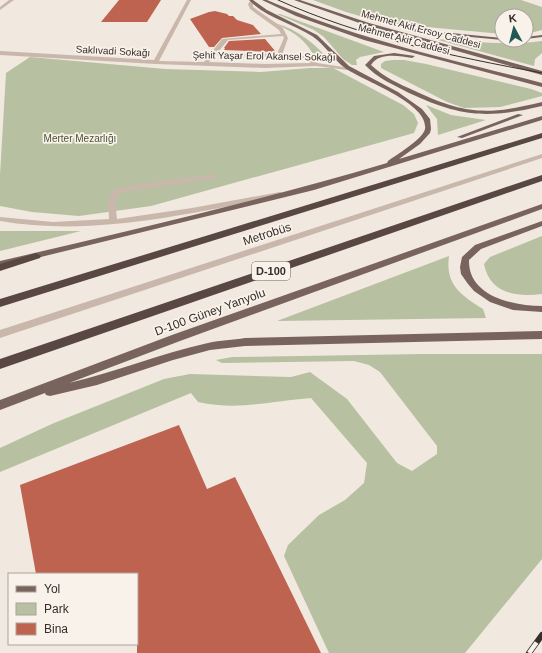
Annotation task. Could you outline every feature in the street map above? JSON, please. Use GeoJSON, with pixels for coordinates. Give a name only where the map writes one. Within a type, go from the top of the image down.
{"type":"FeatureCollection","features":[{"type":"Feature","properties":{"kind":"highway"},"geometry":{"type":"LineString","coordinates":[[0,304],[542,135]]}},
{"type":"Feature","properties":{"kind":"highway","name":"D-100"},"geometry":{"type":"LineString","coordinates":[[0,364],[542,178]]}},
{"type":"Feature","properties":{"kind":"highway"},"geometry":{"type":"LineString","coordinates":[[0,268],[36,256]]}},
{"type":"Feature","properties":{"kind":"main road","name":"Mehmet Akif Caddesi"},"geometry":{"type":"LineString","coordinates":[[264,0],[328,27],[384,44],[542,85]]}},
{"type":"Feature","properties":{"kind":"main road","name":"Mehmet Akif Ersoy Caddesi"},"geometry":{"type":"LineString","coordinates":[[296,0],[367,24],[542,73]]}},
{"type":"Feature","properties":{"kind":"main road"},"geometry":{"type":"LineString","coordinates":[[251,1],[269,13],[315,36],[347,68],[414,105],[422,111],[427,118],[428,131],[423,138],[383,167]]}},
{"type":"Feature","properties":{"kind":"main road"},"geometry":{"type":"LineString","coordinates":[[367,24],[430,33],[494,38]]}},
{"type":"Feature","properties":{"kind":"main road"},"geometry":{"type":"LineString","coordinates":[[459,63],[388,55],[379,56],[372,59],[368,65],[375,72],[386,79],[427,100],[467,113],[505,113],[542,105]]}},
{"type":"Feature","properties":{"kind":"main road"},"geometry":{"type":"LineString","coordinates":[[438,150],[462,136],[542,105]]}},
{"type":"Feature","properties":{"kind":"main road"},"geometry":{"type":"LineString","coordinates":[[0,264],[311,188],[542,118]]}},
{"type":"Feature","properties":{"kind":"main road","name":"D-100 Güney Yanyolu"},"geometry":{"type":"LineString","coordinates":[[0,405],[176,338],[542,206]]}},
{"type":"Feature","properties":{"kind":"main road"},"geometry":{"type":"LineString","coordinates":[[542,223],[478,247],[465,259],[464,273],[475,288],[494,301],[512,306],[542,309]]}},
{"type":"Feature","properties":{"kind":"main road"},"geometry":{"type":"LineString","coordinates":[[15,400],[97,381],[170,356],[210,346],[245,342],[299,340],[542,335]]}},
{"type":"Feature","properties":{"kind":"street"},"geometry":{"type":"LineString","coordinates":[[0,8],[12,0]]}},
{"type":"Feature","properties":{"kind":"street","name":"Saklıvadi Sokağı"},"geometry":{"type":"LineString","coordinates":[[0,52],[156,62],[189,0]]}},
{"type":"Feature","properties":{"kind":"street"},"geometry":{"type":"LineString","coordinates":[[251,1],[251,8],[281,29],[286,38],[279,56]]}},
{"type":"Feature","properties":{"kind":"street"},"geometry":{"type":"LineString","coordinates":[[206,63],[224,40],[284,35]]}},
{"type":"Feature","properties":{"kind":"street"},"geometry":{"type":"LineString","coordinates":[[0,60],[8,53]]}},
{"type":"Feature","properties":{"kind":"street"},"geometry":{"type":"LineString","coordinates":[[214,53],[307,58],[316,64]]}},
{"type":"Feature","properties":{"kind":"street","name":"Şehit Yaşar Erol Akansel Sokağı"},"geometry":{"type":"LineString","coordinates":[[156,62],[265,66],[316,64],[347,68]]}},
{"type":"Feature","properties":{"kind":"street","name":"Metrobüs"},"geometry":{"type":"LineString","coordinates":[[0,334],[542,156]]}},
{"type":"Feature","properties":{"kind":"street"},"geometry":{"type":"LineString","coordinates":[[113,222],[111,199],[119,190],[213,176]]}},
{"type":"Feature","properties":{"kind":"street"},"geometry":{"type":"LineString","coordinates":[[0,219],[25,224],[72,226],[113,222],[190,212],[311,188]]}},
{"type":"Feature","properties":{"kind":"green space"},"geometry":{"type":"Polygon","coordinates":[[[313,0],[521,0],[542,7],[542,30],[534,32],[534,8],[494,8],[494,33],[384,23],[346,12],[313,0]]]}},
{"type":"Feature","properties":{"kind":"green space"},"geometry":{"type":"Polygon","coordinates":[[[277,14],[384,52],[360,57],[356,60],[357,65],[352,65],[343,59],[324,37],[314,30],[277,14]]]}},
{"type":"Feature","properties":{"kind":"green space"},"geometry":{"type":"Polygon","coordinates":[[[275,23],[284,26],[306,38],[331,62],[316,57],[299,37],[275,23]]]}},
{"type":"Feature","properties":{"kind":"green space"},"geometry":{"type":"Polygon","coordinates":[[[435,39],[494,43],[494,48],[534,48],[534,42],[542,41],[542,53],[535,59],[534,66],[435,39]]]}},
{"type":"Feature","properties":{"kind":"green space","name":"Merter Mezarlığı"},"geometry":{"type":"Polygon","coordinates":[[[30,57],[165,69],[261,72],[310,68],[333,68],[403,105],[414,114],[418,123],[414,133],[151,206],[79,216],[32,212],[0,206],[0,175],[6,73],[30,57]]]}},
{"type":"Feature","properties":{"kind":"green space"},"geometry":{"type":"Polygon","coordinates":[[[404,60],[426,64],[531,89],[542,93],[542,96],[500,107],[464,108],[447,102],[381,68],[381,64],[385,61],[404,60]]]}},
{"type":"Feature","properties":{"kind":"green space"},"geometry":{"type":"Polygon","coordinates":[[[426,105],[451,115],[486,120],[438,135],[437,119],[426,105]]]}},
{"type":"Feature","properties":{"kind":"green space"},"geometry":{"type":"Polygon","coordinates":[[[0,231],[81,231],[0,251],[0,231]]]}},
{"type":"Feature","properties":{"kind":"green space"},"geometry":{"type":"Polygon","coordinates":[[[542,236],[542,294],[514,294],[498,287],[492,282],[487,274],[484,264],[490,257],[542,236]]]}},
{"type":"Feature","properties":{"kind":"green space"},"geometry":{"type":"Polygon","coordinates":[[[449,256],[448,266],[452,282],[462,294],[483,309],[486,318],[277,321],[449,256]]]}},
{"type":"Feature","properties":{"kind":"green space"},"geometry":{"type":"Polygon","coordinates":[[[542,354],[542,559],[465,653],[329,653],[284,556],[288,545],[319,515],[345,500],[364,483],[367,463],[311,398],[227,406],[198,402],[191,393],[0,472],[0,448],[54,423],[164,379],[190,374],[291,377],[310,372],[347,399],[397,463],[412,471],[437,454],[437,446],[380,372],[369,365],[354,361],[222,363],[216,360],[232,357],[542,354]]]}},
{"type":"Feature","properties":{"kind":"building"},"geometry":{"type":"Polygon","coordinates":[[[119,0],[161,0],[147,22],[101,22],[119,0]]]}},
{"type":"Feature","properties":{"kind":"building"},"geometry":{"type":"Polygon","coordinates":[[[215,11],[233,16],[237,20],[253,25],[261,34],[222,38],[214,47],[209,47],[190,19],[215,11]]]}},
{"type":"Feature","properties":{"kind":"building"},"geometry":{"type":"Polygon","coordinates":[[[265,39],[276,52],[224,50],[229,41],[265,39]]]}},
{"type":"Feature","properties":{"kind":"building"},"geometry":{"type":"Polygon","coordinates":[[[179,425],[207,489],[235,477],[321,653],[137,653],[138,573],[36,573],[20,485],[179,425]]]}},
{"type":"Feature","properties":{"kind":"tram line"},"geometry":{"type":"LineString","coordinates":[[278,0],[342,25],[375,35],[474,60],[542,73]]}},
{"type":"Feature","properties":{"kind":"railway"},"geometry":{"type":"LineString","coordinates":[[529,653],[542,635]]}}]}
